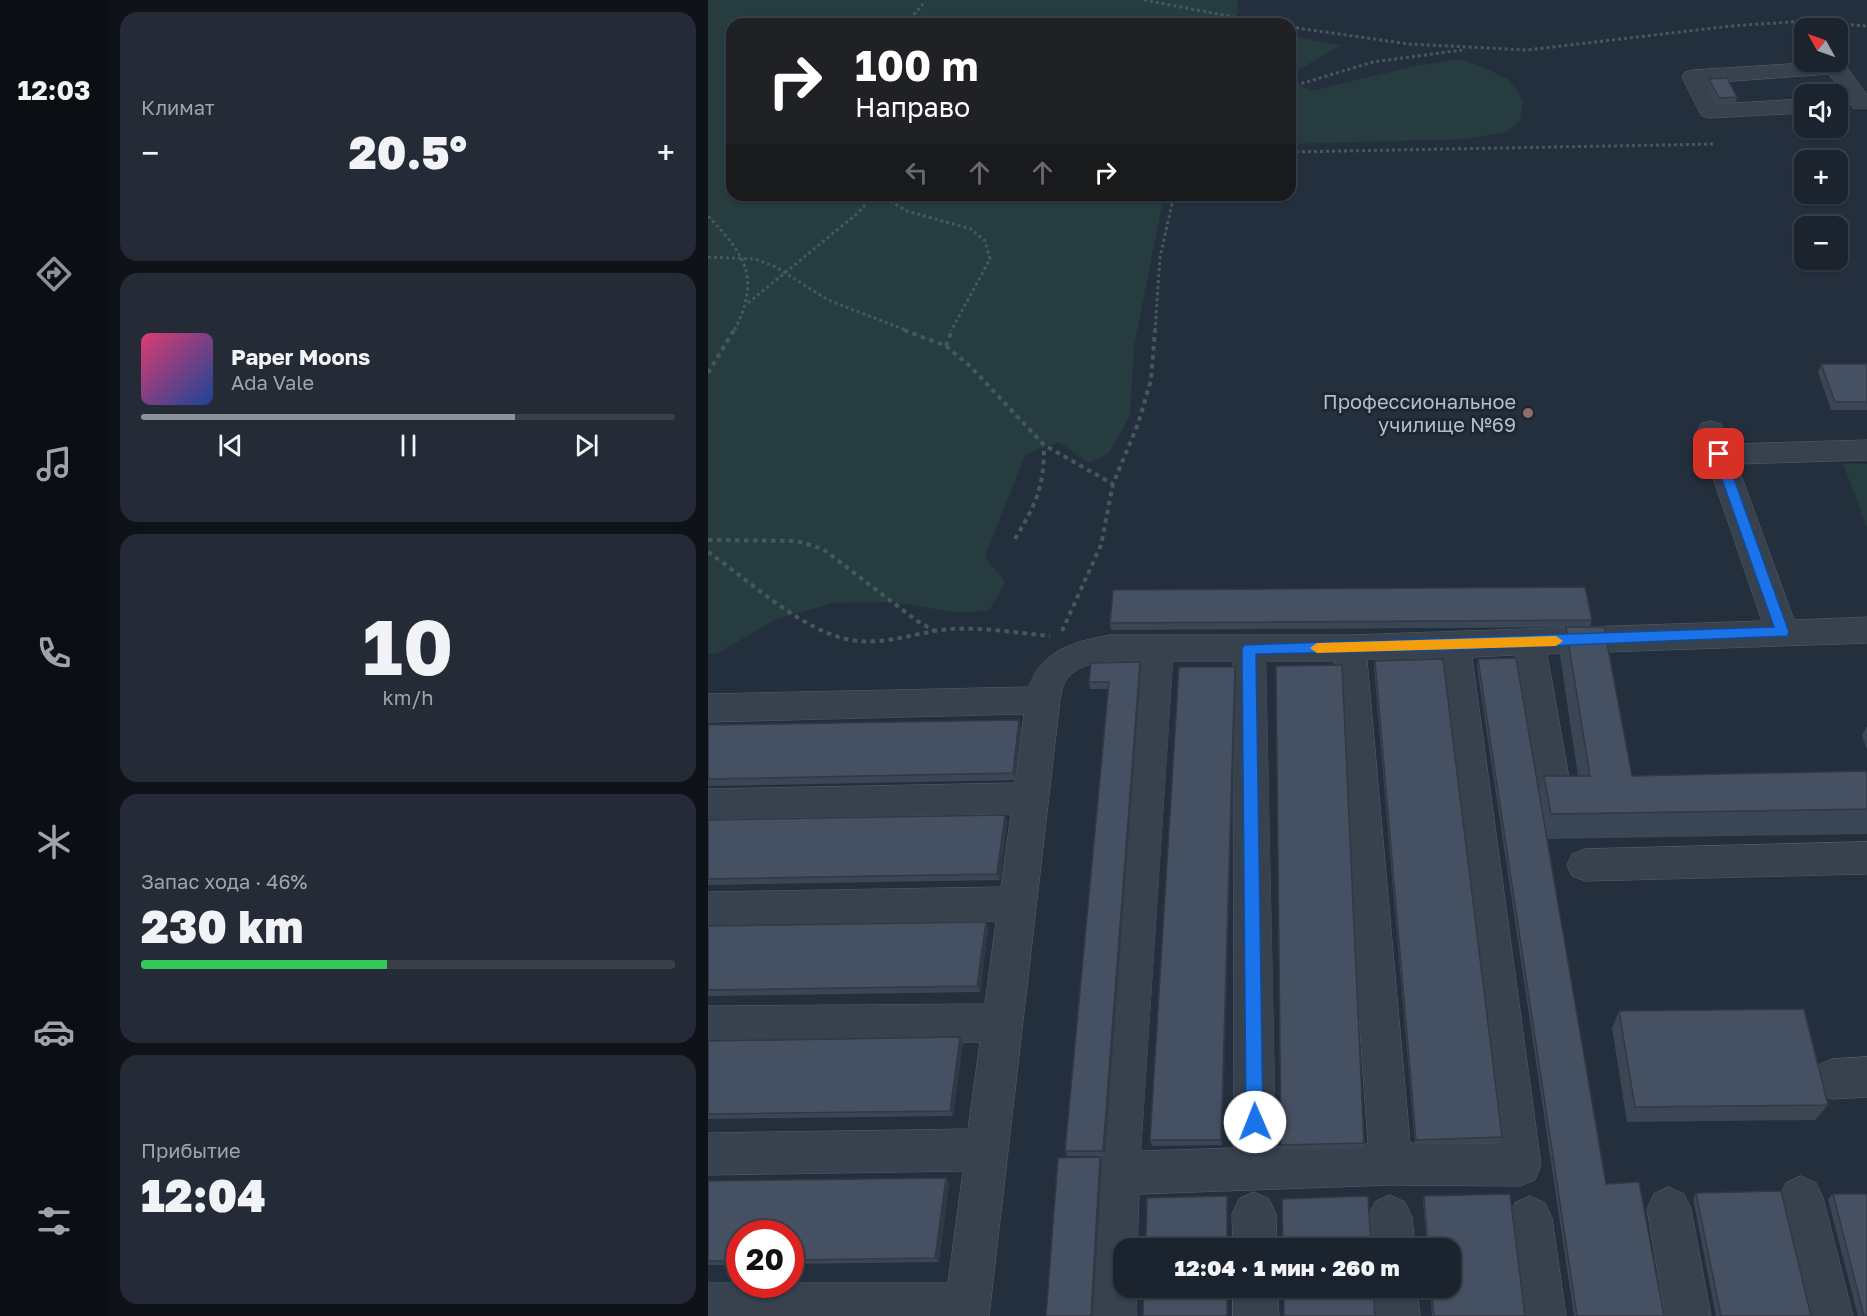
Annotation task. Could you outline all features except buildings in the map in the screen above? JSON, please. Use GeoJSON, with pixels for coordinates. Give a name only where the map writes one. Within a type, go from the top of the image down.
{"type":"FeatureCollection","features":[{"type":"Feature","properties":{"kind":"street"},"geometry":{"type":"LineString","coordinates":[[1794,68],[1693,77],[1710,111],[1794,107]]}},
{"type":"Feature","properties":{"kind":"street"},"geometry":{"type":"LineString","coordinates":[[1839,72],[1864,103]]}},
{"type":"Feature","properties":{"kind":"street"},"geometry":{"type":"LineString","coordinates":[[1848,104],[1864,103]]}},
{"type":"Feature","properties":{"kind":"street"},"geometry":{"type":"LineString","coordinates":[[1782,632],[1715,443],[1867,450]]}},
{"type":"Feature","properties":{"kind":"street"},"geometry":{"type":"LineString","coordinates":[[708,1306],[966,1311],[1047,688],[1070,658],[1088,651],[1110,648],[1349,648],[1867,630]]}},
{"type":"Feature","properties":{"kind":"street"},"geometry":{"type":"LineString","coordinates":[[1528,642],[1553,789]]}},
{"type":"Feature","properties":{"kind":"street"},"geometry":{"type":"LineString","coordinates":[[1118,1173],[1391,1164],[1520,1165],[1454,645]]}},
{"type":"Feature","properties":{"kind":"street"},"geometry":{"type":"LineString","coordinates":[[1113,1316],[1118,1173],[1157,648]]}},
{"type":"Feature","properties":{"kind":"street"},"geometry":{"type":"LineString","coordinates":[[1349,648],[1391,1164]]}},
{"type":"Feature","properties":{"kind":"street"},"geometry":{"type":"LineString","coordinates":[[1249,649],[1255,1170]]}},
{"type":"Feature","properties":{"kind":"street"},"geometry":{"type":"LineString","coordinates":[[708,708],[1047,688]]}},
{"type":"Feature","properties":{"kind":"street"},"geometry":{"type":"LineString","coordinates":[[708,804],[1031,798]]}},
{"type":"Feature","properties":{"kind":"street"},"geometry":{"type":"LineString","coordinates":[[1585,865],[1867,858]]}},
{"type":"Feature","properties":{"kind":"street"},"geometry":{"type":"LineString","coordinates":[[708,909],[1018,904]]}},
{"type":"Feature","properties":{"kind":"street"},"geometry":{"type":"LineString","coordinates":[[708,1025],[1004,1023]]}},
{"type":"Feature","properties":{"kind":"street"},"geometry":{"type":"LineString","coordinates":[[708,1154],[987,1150]]}},
{"type":"Feature","properties":{"kind":"street"},"geometry":{"type":"LineString","coordinates":[[1801,1198],[1830,1316]]}},
{"type":"Feature","properties":{"kind":"street"},"geometry":{"type":"LineString","coordinates":[[1669,1209],[1688,1316]]}},
{"type":"Feature","properties":{"kind":"street"},"geometry":{"type":"LineString","coordinates":[[1530,1218],[1543,1316]]}},
{"type":"Feature","properties":{"kind":"street"},"geometry":{"type":"LineString","coordinates":[[1256,1298],[1256,1316]]}},
{"type":"Feature","properties":{"kind":"street"},"geometry":{"type":"LineString","coordinates":[[1396,1298],[1397,1316]]}},
{"type":"Feature","properties":{"kind":"path"},"geometry":{"type":"LineString","coordinates":[[1144,0],[1239,18]]}},
{"type":"Feature","properties":{"kind":"path"},"geometry":{"type":"LineString","coordinates":[[911,18],[923,4]]}},
{"type":"Feature","properties":{"kind":"path"},"geometry":{"type":"LineString","coordinates":[[1296,28],[1409,44],[1527,50],[1731,26],[1805,21],[1867,26]]}},
{"type":"Feature","properties":{"kind":"path"},"geometry":{"type":"LineString","coordinates":[[1296,85],[1373,62],[1470,48]]}},
{"type":"Feature","properties":{"kind":"path"},"geometry":{"type":"LineString","coordinates":[[1296,152],[1715,144]]}},
{"type":"Feature","properties":{"kind":"path"},"geometry":{"type":"LineString","coordinates":[[708,373],[747,303],[859,212],[868,201]]}},
{"type":"Feature","properties":{"kind":"path"},"geometry":{"type":"LineString","coordinates":[[890,201],[907,211],[971,229],[985,241],[990,259],[955,321],[946,346]]}},
{"type":"Feature","properties":{"kind":"path"},"geometry":{"type":"LineString","coordinates":[[708,552],[744,575],[800,617],[837,636],[873,641],[952,629],[1059,637],[1101,545],[1113,484],[1138,424],[1151,380],[1160,257],[1173,201]]}},
{"type":"Feature","properties":{"kind":"path"},"geometry":{"type":"LineString","coordinates":[[708,216],[743,258],[747,270],[747,303]]}},
{"type":"Feature","properties":{"kind":"path"},"geometry":{"type":"LineString","coordinates":[[708,257],[755,259],[785,273],[828,300],[946,346],[970,366],[1044,445],[1113,484]]}},
{"type":"Feature","properties":{"kind":"path"},"geometry":{"type":"LineString","coordinates":[[1015,539],[1035,505],[1044,475],[1044,445]]}},
{"type":"Feature","properties":{"kind":"path"},"geometry":{"type":"LineString","coordinates":[[708,540],[797,541],[823,549],[917,621],[938,632]]}},
{"type":"Feature","properties":{"kind":"green space"},"geometry":{"type":"Polygon","coordinates":[[[708,0],[1238,0],[1237,18],[726,18],[726,201],[1163,201],[1134,347],[1130,416],[1108,454],[1088,463],[1059,442],[1026,454],[985,557],[1005,582],[990,610],[959,613],[893,602],[833,603],[774,620],[720,652],[708,655],[708,0]]]}},
{"type":"Feature","properties":{"kind":"green space"},"geometry":{"type":"Polygon","coordinates":[[[1296,37],[1341,45],[1296,71],[1296,37]]]}},
{"type":"Feature","properties":{"kind":"green space"},"geometry":{"type":"Polygon","coordinates":[[[1459,59],[1483,67],[1509,80],[1523,100],[1520,121],[1506,132],[1467,139],[1296,144],[1296,83],[1311,91],[1415,66],[1459,59]]]}},
{"type":"Feature","properties":{"kind":"green space"},"geometry":{"type":"Polygon","coordinates":[[[1843,464],[1867,464],[1867,528],[1843,464]]]}},
{"type":"Feature","properties":{"kind":"slow traffic"},"geometry":{"type":"LineString","coordinates":[[1317,648],[1556,641]]}},
{"type":"Feature","properties":{"kind":"place","name":"Профессиональное училище №69"},"geometry":{"type":"Point","coordinates":[1528,413]}},
{"type":"Feature","properties":{"kind":"route"},"geometry":{"type":"LineString","coordinates":[[1255,1122],[1249,649],[1454,645],[1782,632],[1719,454]]}}]}
